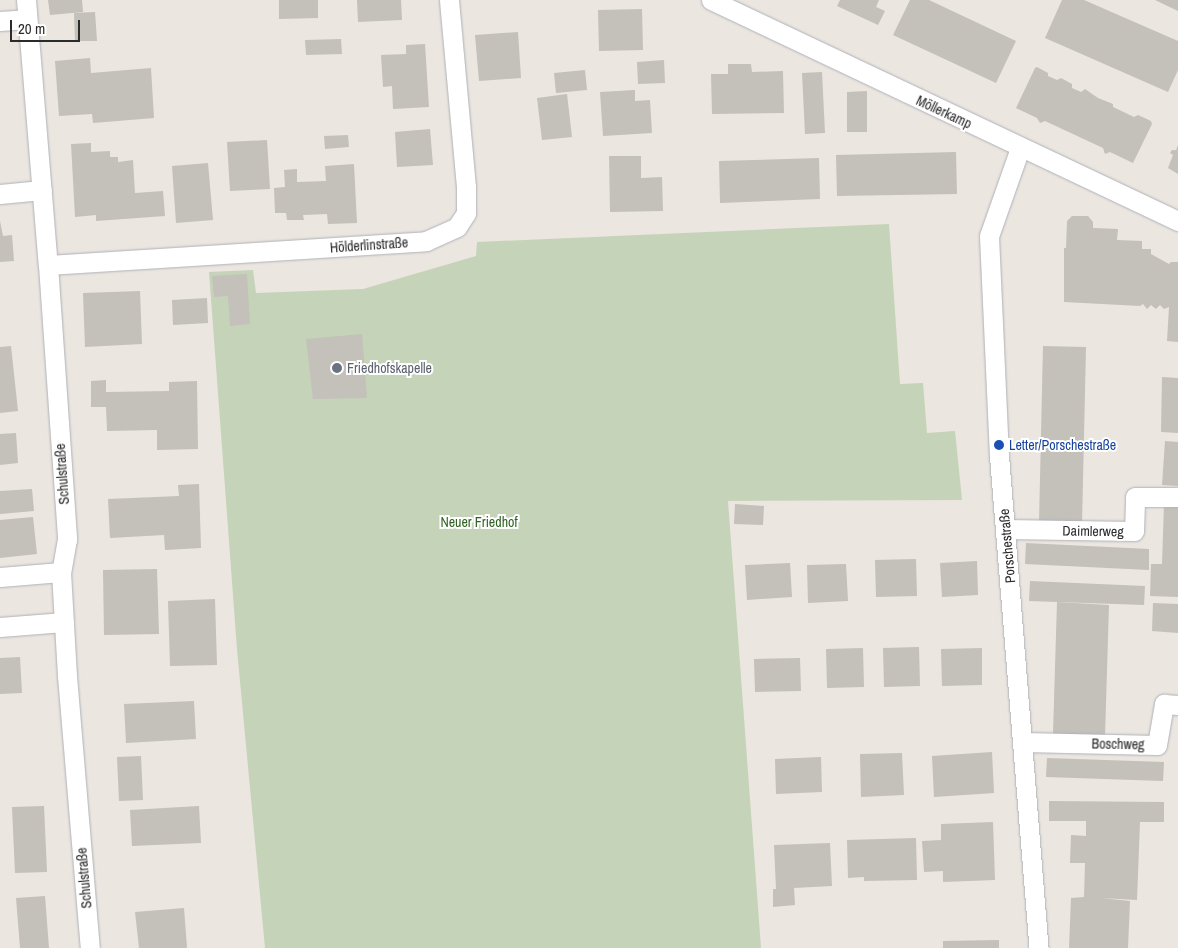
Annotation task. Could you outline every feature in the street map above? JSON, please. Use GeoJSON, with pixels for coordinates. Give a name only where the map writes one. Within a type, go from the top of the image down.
{"type":"FeatureCollection","features":[{"type":"Feature","properties":{"kind":"street","name":"Schulstraße"},"geometry":{"type":"LineString","coordinates":[[26,0],[48,265],[67,539],[61,572],[90,948]]}},
{"type":"Feature","properties":{"kind":"street","name":"Hölderlinstraße"},"geometry":{"type":"LineString","coordinates":[[48,265],[426,241],[458,227],[466,213],[466,187],[449,0]]}},
{"type":"Feature","properties":{"kind":"street","name":"Möllerkamp"},"geometry":{"type":"LineString","coordinates":[[711,0],[1020,148],[1178,221]]}},
{"type":"Feature","properties":{"kind":"street"},"geometry":{"type":"LineString","coordinates":[[0,21],[27,19]]}},
{"type":"Feature","properties":{"kind":"street","name":"Porschestraße"},"geometry":{"type":"LineString","coordinates":[[1020,148],[989,236],[1005,529],[1039,948]]}},
{"type":"Feature","properties":{"kind":"street"},"geometry":{"type":"LineString","coordinates":[[0,194],[42,190]]}},
{"type":"Feature","properties":{"kind":"street","name":"Daimlerweg"},"geometry":{"type":"LineString","coordinates":[[1005,529],[1134,531],[1135,497],[1178,497]]}},
{"type":"Feature","properties":{"kind":"street"},"geometry":{"type":"LineString","coordinates":[[0,577],[61,572]]}},
{"type":"Feature","properties":{"kind":"street"},"geometry":{"type":"LineString","coordinates":[[0,627],[64,622]]}},
{"type":"Feature","properties":{"kind":"street","name":"Boschweg"},"geometry":{"type":"LineString","coordinates":[[1023,742],[1157,745],[1164,704],[1178,705]]}},
{"type":"Feature","properties":{"kind":"green space","name":"Neuer Friedhof"},"geometry":{"type":"Polygon","coordinates":[[[889,224],[900,384],[923,383],[927,433],[955,431],[962,500],[728,501],[761,948],[265,948],[237,649],[209,272],[253,270],[256,293],[363,289],[476,256],[477,242],[889,224]]]}},
{"type":"Feature","properties":{"kind":"building"},"geometry":{"type":"Polygon","coordinates":[[[48,0],[82,0],[83,12],[50,15],[48,0]]]}},
{"type":"Feature","properties":{"kind":"building"},"geometry":{"type":"Polygon","coordinates":[[[279,0],[318,0],[318,18],[279,19],[279,0]]]}},
{"type":"Feature","properties":{"kind":"building"},"geometry":{"type":"Polygon","coordinates":[[[357,0],[401,0],[402,20],[358,22],[357,0]]]}},
{"type":"Feature","properties":{"kind":"building"},"geometry":{"type":"Polygon","coordinates":[[[840,0],[879,0],[876,7],[885,11],[878,25],[837,6],[840,0]]]}},
{"type":"Feature","properties":{"kind":"building"},"geometry":{"type":"Polygon","coordinates":[[[910,0],[929,0],[1016,41],[996,83],[893,35],[910,0]]]}},
{"type":"Feature","properties":{"kind":"building"},"geometry":{"type":"Polygon","coordinates":[[[1062,0],[1084,0],[1178,41],[1178,70],[1168,92],[1045,38],[1062,0]]]}},
{"type":"Feature","properties":{"kind":"building"},"geometry":{"type":"Polygon","coordinates":[[[1155,0],[1178,0],[1178,11],[1155,0]]]}},
{"type":"Feature","properties":{"kind":"building"},"geometry":{"type":"Polygon","coordinates":[[[642,9],[643,50],[599,51],[598,10],[642,9]]]}},
{"type":"Feature","properties":{"kind":"building"},"geometry":{"type":"Polygon","coordinates":[[[95,12],[97,41],[75,41],[74,13],[95,12]]]}},
{"type":"Feature","properties":{"kind":"building"},"geometry":{"type":"Polygon","coordinates":[[[518,32],[521,78],[479,81],[475,35],[518,32]]]}},
{"type":"Feature","properties":{"kind":"building"},"geometry":{"type":"Polygon","coordinates":[[[341,39],[342,54],[306,55],[305,40],[341,39]]]}},
{"type":"Feature","properties":{"kind":"building"},"geometry":{"type":"Polygon","coordinates":[[[425,44],[429,107],[393,109],[392,86],[383,87],[381,55],[406,54],[406,45],[425,44]]]}},
{"type":"Feature","properties":{"kind":"building"},"geometry":{"type":"Polygon","coordinates":[[[90,58],[91,73],[151,68],[154,118],[93,123],[92,114],[59,116],[55,61],[90,58]]]}},
{"type":"Feature","properties":{"kind":"building"},"geometry":{"type":"Polygon","coordinates":[[[664,60],[665,83],[638,84],[637,62],[664,60]]]}},
{"type":"Feature","properties":{"kind":"building"},"geometry":{"type":"Polygon","coordinates":[[[728,64],[751,64],[752,72],[783,71],[784,113],[712,114],[711,74],[728,74],[728,64]]]}},
{"type":"Feature","properties":{"kind":"building"},"geometry":{"type":"Polygon","coordinates":[[[1037,67],[1048,73],[1048,76],[1057,80],[1061,78],[1072,84],[1072,88],[1081,92],[1085,89],[1098,98],[1113,104],[1113,107],[1134,117],[1138,115],[1151,121],[1152,124],[1133,163],[1110,152],[1105,154],[1103,148],[1045,121],[1040,123],[1037,118],[1016,108],[1037,67]]]}},
{"type":"Feature","properties":{"kind":"building"},"geometry":{"type":"Polygon","coordinates":[[[585,70],[587,90],[556,93],[554,73],[585,70]]]}},
{"type":"Feature","properties":{"kind":"building"},"geometry":{"type":"Polygon","coordinates":[[[822,72],[825,133],[805,134],[802,73],[822,72]]]}},
{"type":"Feature","properties":{"kind":"building"},"geometry":{"type":"Polygon","coordinates":[[[635,90],[635,101],[650,100],[652,133],[603,136],[600,92],[635,90]]]}},
{"type":"Feature","properties":{"kind":"building"},"geometry":{"type":"Polygon","coordinates":[[[867,91],[867,132],[847,132],[847,92],[867,91]]]}},
{"type":"Feature","properties":{"kind":"building"},"geometry":{"type":"Polygon","coordinates":[[[567,94],[572,137],[542,140],[537,98],[567,94]]]}},
{"type":"Feature","properties":{"kind":"building"},"geometry":{"type":"Polygon","coordinates":[[[430,129],[433,165],[397,167],[395,132],[430,129]]]}},
{"type":"Feature","properties":{"kind":"building"},"geometry":{"type":"Polygon","coordinates":[[[348,135],[349,147],[325,149],[324,136],[348,135]]]}},
{"type":"Feature","properties":{"kind":"building"},"geometry":{"type":"Polygon","coordinates":[[[267,140],[270,189],[230,191],[227,142],[267,140]]]}},
{"type":"Feature","properties":{"kind":"building"},"geometry":{"type":"Polygon","coordinates":[[[91,143],[91,152],[110,151],[110,157],[118,157],[118,162],[133,160],[135,193],[163,191],[165,216],[96,221],[96,215],[75,217],[71,144],[91,143]]]}},
{"type":"Feature","properties":{"kind":"building"},"geometry":{"type":"Polygon","coordinates":[[[1178,145],[1178,174],[1168,168],[1173,155],[1170,153],[1172,150],[1176,150],[1178,145]]]}},
{"type":"Feature","properties":{"kind":"building"},"geometry":{"type":"Polygon","coordinates":[[[956,152],[957,194],[837,196],[836,155],[956,152]]]}},
{"type":"Feature","properties":{"kind":"building"},"geometry":{"type":"Polygon","coordinates":[[[609,156],[641,156],[641,178],[662,177],[663,211],[610,212],[609,156]]]}},
{"type":"Feature","properties":{"kind":"building"},"geometry":{"type":"Polygon","coordinates":[[[819,158],[820,199],[720,203],[719,161],[819,158]]]}},
{"type":"Feature","properties":{"kind":"building"},"geometry":{"type":"Polygon","coordinates":[[[208,163],[213,220],[176,223],[172,166],[208,163]]]}},
{"type":"Feature","properties":{"kind":"building"},"geometry":{"type":"Polygon","coordinates":[[[354,164],[357,223],[328,224],[327,214],[303,215],[304,220],[287,220],[286,213],[275,213],[274,188],[285,187],[284,170],[297,169],[297,182],[326,181],[325,166],[354,164]]]}},
{"type":"Feature","properties":{"kind":"building"},"geometry":{"type":"Polygon","coordinates":[[[1072,216],[1088,216],[1093,222],[1093,228],[1118,229],[1117,240],[1142,241],[1142,249],[1151,249],[1151,254],[1169,264],[1171,262],[1178,262],[1178,342],[1167,341],[1169,307],[1164,309],[1160,305],[1156,309],[1151,305],[1147,309],[1143,304],[1140,306],[1064,302],[1064,248],[1066,248],[1067,221],[1072,216]]]}},
{"type":"Feature","properties":{"kind":"building"},"geometry":{"type":"Polygon","coordinates":[[[0,221],[3,236],[12,235],[14,261],[0,262],[0,221]]]}},
{"type":"Feature","properties":{"kind":"building"},"geometry":{"type":"Polygon","coordinates":[[[247,274],[250,324],[230,326],[228,296],[214,297],[212,276],[247,274]]]}},
{"type":"Feature","properties":{"kind":"building"},"geometry":{"type":"Polygon","coordinates":[[[140,291],[142,344],[85,347],[83,293],[140,291]]]}},
{"type":"Feature","properties":{"kind":"building"},"geometry":{"type":"Polygon","coordinates":[[[207,298],[208,323],[173,325],[172,300],[207,298]]]}},
{"type":"Feature","properties":{"kind":"building","name":"Friedhofskapelle"},"geometry":{"type":"Polygon","coordinates":[[[362,334],[367,398],[313,399],[306,339],[362,334]]]}},
{"type":"Feature","properties":{"kind":"building"},"geometry":{"type":"Polygon","coordinates":[[[11,346],[18,411],[0,413],[0,347],[11,346]]]}},
{"type":"Feature","properties":{"kind":"building"},"geometry":{"type":"Polygon","coordinates":[[[1043,346],[1086,347],[1082,525],[1039,523],[1043,346]]]}},
{"type":"Feature","properties":{"kind":"building"},"geometry":{"type":"Polygon","coordinates":[[[1162,377],[1178,378],[1178,433],[1161,432],[1162,377]]]}},
{"type":"Feature","properties":{"kind":"building"},"geometry":{"type":"Polygon","coordinates":[[[106,380],[106,392],[169,391],[169,382],[197,381],[198,449],[157,450],[157,430],[107,431],[106,407],[91,407],[91,381],[106,380]]]}},
{"type":"Feature","properties":{"kind":"building"},"geometry":{"type":"Polygon","coordinates":[[[16,433],[18,463],[0,465],[0,434],[16,433]]]}},
{"type":"Feature","properties":{"kind":"building"},"geometry":{"type":"Polygon","coordinates":[[[1165,441],[1178,442],[1178,486],[1162,485],[1165,441]]]}},
{"type":"Feature","properties":{"kind":"building"},"geometry":{"type":"Polygon","coordinates":[[[199,484],[201,548],[165,550],[164,535],[110,538],[108,499],[179,496],[178,485],[199,484]]]}},
{"type":"Feature","properties":{"kind":"building"},"geometry":{"type":"Polygon","coordinates":[[[32,489],[34,511],[0,514],[0,491],[32,489]]]}},
{"type":"Feature","properties":{"kind":"building"},"geometry":{"type":"Polygon","coordinates":[[[735,504],[764,506],[763,525],[734,524],[735,504]]]}},
{"type":"Feature","properties":{"kind":"building"},"geometry":{"type":"Polygon","coordinates":[[[1164,504],[1178,505],[1178,597],[1150,596],[1151,564],[1162,564],[1164,504]]]}},
{"type":"Feature","properties":{"kind":"building"},"geometry":{"type":"Polygon","coordinates":[[[33,517],[37,554],[0,558],[0,520],[33,517]]]}},
{"type":"Feature","properties":{"kind":"building"},"geometry":{"type":"Polygon","coordinates":[[[1026,543],[1149,549],[1149,570],[1025,564],[1026,543]]]}},
{"type":"Feature","properties":{"kind":"building"},"geometry":{"type":"Polygon","coordinates":[[[916,559],[917,596],[876,597],[875,560],[916,559]]]}},
{"type":"Feature","properties":{"kind":"building"},"geometry":{"type":"Polygon","coordinates":[[[977,561],[978,595],[942,597],[940,563],[977,561]]]}},
{"type":"Feature","properties":{"kind":"building"},"geometry":{"type":"Polygon","coordinates":[[[790,563],[792,597],[747,600],[745,565],[790,563]]]}},
{"type":"Feature","properties":{"kind":"building"},"geometry":{"type":"Polygon","coordinates":[[[846,564],[848,601],[808,603],[807,565],[846,564]]]}},
{"type":"Feature","properties":{"kind":"building"},"geometry":{"type":"Polygon","coordinates":[[[157,569],[159,634],[104,635],[103,570],[157,569]]]}},
{"type":"Feature","properties":{"kind":"building"},"geometry":{"type":"Polygon","coordinates":[[[1030,581],[1145,586],[1144,605],[1029,601],[1030,581]]]}},
{"type":"Feature","properties":{"kind":"building"},"geometry":{"type":"Polygon","coordinates":[[[215,599],[217,665],[170,666],[168,601],[215,599]]]}},
{"type":"Feature","properties":{"kind":"building"},"geometry":{"type":"Polygon","coordinates":[[[1057,602],[1109,605],[1105,736],[1053,734],[1057,602]]]}},
{"type":"Feature","properties":{"kind":"building"},"geometry":{"type":"Polygon","coordinates":[[[1153,603],[1178,604],[1178,633],[1152,631],[1153,603]]]}},
{"type":"Feature","properties":{"kind":"building"},"geometry":{"type":"Polygon","coordinates":[[[919,647],[920,686],[884,687],[883,648],[919,647]]]}},
{"type":"Feature","properties":{"kind":"building"},"geometry":{"type":"Polygon","coordinates":[[[863,648],[864,687],[827,688],[826,649],[863,648]]]}},
{"type":"Feature","properties":{"kind":"building"},"geometry":{"type":"Polygon","coordinates":[[[982,648],[982,685],[942,686],[941,649],[982,648]]]}},
{"type":"Feature","properties":{"kind":"building"},"geometry":{"type":"Polygon","coordinates":[[[20,657],[22,693],[0,694],[0,658],[20,657]]]}},
{"type":"Feature","properties":{"kind":"building"},"geometry":{"type":"Polygon","coordinates":[[[800,658],[801,691],[755,692],[754,659],[800,658]]]}},
{"type":"Feature","properties":{"kind":"building"},"geometry":{"type":"Polygon","coordinates":[[[194,701],[196,739],[126,743],[124,704],[194,701]]]}},
{"type":"Feature","properties":{"kind":"building"},"geometry":{"type":"Polygon","coordinates":[[[992,752],[994,793],[934,797],[932,756],[992,752]]]}},
{"type":"Feature","properties":{"kind":"building"},"geometry":{"type":"Polygon","coordinates":[[[902,753],[904,795],[861,797],[860,754],[902,753]]]}},
{"type":"Feature","properties":{"kind":"building"},"geometry":{"type":"Polygon","coordinates":[[[141,756],[143,800],[119,801],[117,757],[141,756]]]}},
{"type":"Feature","properties":{"kind":"building"},"geometry":{"type":"Polygon","coordinates":[[[821,757],[822,792],[776,794],[775,759],[821,757]]]}},
{"type":"Feature","properties":{"kind":"building"},"geometry":{"type":"Polygon","coordinates":[[[1047,758],[1164,762],[1163,781],[1046,777],[1047,758]]]}},
{"type":"Feature","properties":{"kind":"building"},"geometry":{"type":"Polygon","coordinates":[[[1049,801],[1164,802],[1164,822],[1140,822],[1137,900],[1101,898],[1130,901],[1128,948],[1069,948],[1071,898],[1084,897],[1085,863],[1070,863],[1071,835],[1086,836],[1086,821],[1049,821],[1049,801]]]}},
{"type":"Feature","properties":{"kind":"building"},"geometry":{"type":"Polygon","coordinates":[[[44,806],[47,872],[15,873],[12,807],[44,806]]]}},
{"type":"Feature","properties":{"kind":"building"},"geometry":{"type":"Polygon","coordinates":[[[199,806],[201,843],[132,846],[130,810],[199,806]]]}},
{"type":"Feature","properties":{"kind":"building"},"geometry":{"type":"Polygon","coordinates":[[[993,822],[995,880],[943,882],[943,871],[924,872],[922,841],[941,840],[941,824],[993,822]]]}},
{"type":"Feature","properties":{"kind":"building"},"geometry":{"type":"Polygon","coordinates":[[[916,838],[917,880],[864,881],[864,877],[848,878],[847,840],[916,838]]]}},
{"type":"Feature","properties":{"kind":"building"},"geometry":{"type":"Polygon","coordinates":[[[830,843],[832,886],[794,888],[795,905],[773,907],[773,889],[776,889],[774,845],[830,843]]]}},
{"type":"Feature","properties":{"kind":"building"},"geometry":{"type":"Polygon","coordinates":[[[45,896],[49,948],[20,948],[16,898],[45,896]]]}},
{"type":"Feature","properties":{"kind":"building"},"geometry":{"type":"Polygon","coordinates":[[[184,908],[187,948],[139,948],[135,912],[184,908]]]}},
{"type":"Feature","properties":{"kind":"building"},"geometry":{"type":"Polygon","coordinates":[[[999,940],[999,948],[943,948],[943,941],[999,940]]]}},
{"type":"Feature","properties":{"kind":"place","name":"Friedhofskapelle"},"geometry":{"type":"Point","coordinates":[337,368]}},
{"type":"Feature","properties":{"kind":"place","name":"Letter/Porschestraße"},"geometry":{"type":"Point","coordinates":[999,445]}}]}
